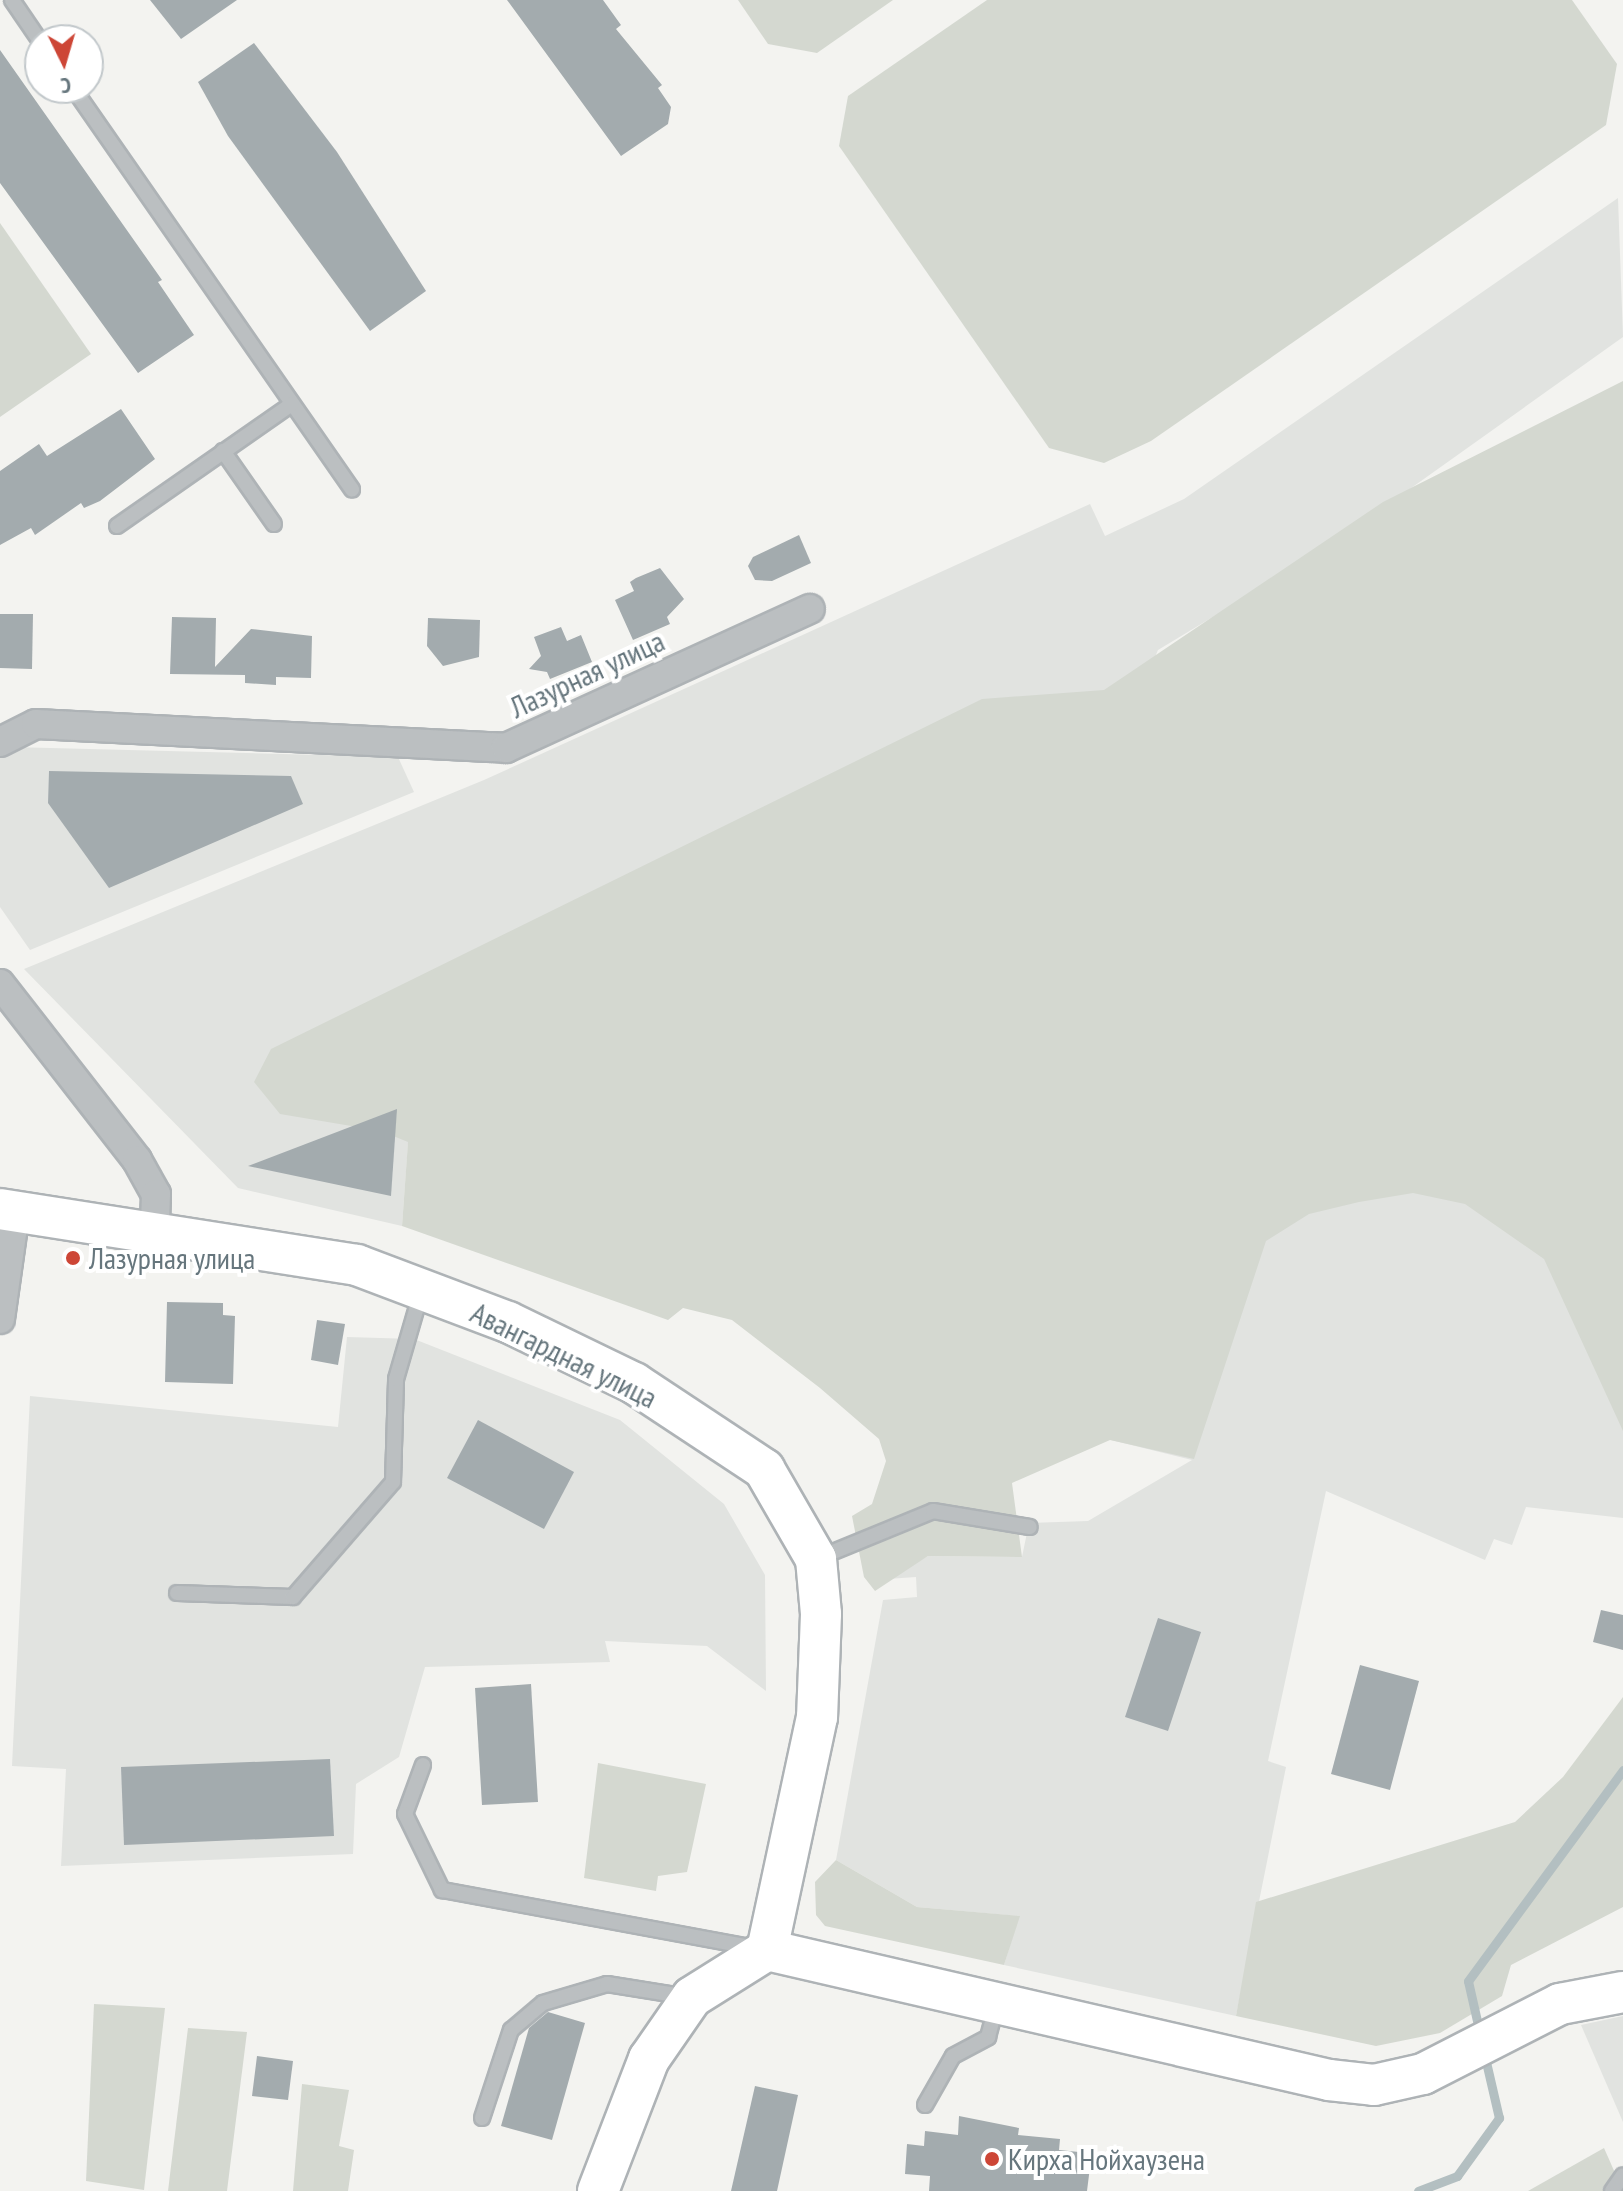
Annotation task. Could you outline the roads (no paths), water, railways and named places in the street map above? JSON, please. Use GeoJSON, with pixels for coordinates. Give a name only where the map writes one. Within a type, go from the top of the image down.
{"type":"FeatureCollection","features":[{"type":"Feature","properties":{"kind":"main road","name":"Авангардная улица"},"geometry":{"type":"LineString","coordinates":[[8,1210],[155,1230],[357,1265],[422,1289],[634,1383],[764,1469],[816,1559],[821,1614],[817,1717],[767,1950]]}},
{"type":"Feature","properties":{"kind":"main road"},"geometry":{"type":"LineString","coordinates":[[598,2191],[649,2059],[692,1997],[767,1950],[1329,2080],[1374,2085],[1423,2074],[1560,2004],[1623,1992]]}},
{"type":"Feature","properties":{"kind":"street","name":"Лазурная улица"},"geometry":{"type":"LineString","coordinates":[[0,742],[36,724],[506,748],[810,609]]}},
{"type":"Feature","properties":{"kind":"street"},"geometry":{"type":"LineString","coordinates":[[0,984],[137,1160],[156,1194],[155,1230]]}},
{"type":"Feature","properties":{"kind":"street"},"geometry":{"type":"LineString","coordinates":[[0,1319],[8,1210]]}},
{"type":"Feature","properties":{"kind":"lane"},"geometry":{"type":"LineString","coordinates":[[12,0],[28,24]]}},
{"type":"Feature","properties":{"kind":"lane"},"geometry":{"type":"LineString","coordinates":[[84,104],[352,490]]}},
{"type":"Feature","properties":{"kind":"lane"},"geometry":{"type":"LineString","coordinates":[[117,526],[292,404]]}},
{"type":"Feature","properties":{"kind":"lane"},"geometry":{"type":"LineString","coordinates":[[223,451],[274,524]]}},
{"type":"Feature","properties":{"kind":"lane"},"geometry":{"type":"LineString","coordinates":[[177,1593],[293,1597],[393,1482],[396,1379],[422,1289]]}},
{"type":"Feature","properties":{"kind":"lane"},"geometry":{"type":"LineString","coordinates":[[816,1559],[933,1511],[1030,1527]]}},
{"type":"Feature","properties":{"kind":"lane"},"geometry":{"type":"LineString","coordinates":[[423,1765],[405,1814],[442,1890],[767,1950]]}},
{"type":"Feature","properties":{"kind":"lane"},"geometry":{"type":"LineString","coordinates":[[482,2118],[511,2030],[543,2003],[607,1984],[692,1997]]}},
{"type":"Feature","properties":{"kind":"lane"},"geometry":{"type":"LineString","coordinates":[[925,2105],[953,2056],[988,2037],[997,2005]]}},
{"type":"Feature","properties":{"kind":"lane"},"geometry":{"type":"LineString","coordinates":[[1612,2191],[1623,2175]]}},
{"type":"Feature","properties":{"kind":"waterway"},"geometry":{"type":"LineString","coordinates":[[1480,2034],[1468,1981],[1623,1770]]}},
{"type":"Feature","properties":{"kind":"waterway"},"geometry":{"type":"LineString","coordinates":[[1418,2191],[1457,2176],[1499,2118],[1484,2053]]}},
{"type":"Feature","properties":{"kind":"place","name":"Лазурная улица"},"geometry":{"type":"Point","coordinates":[73,1258]}},
{"type":"Feature","properties":{"kind":"place","name":"Кирха Нойхаузена"},"geometry":{"type":"Point","coordinates":[992,2159]}}]}
